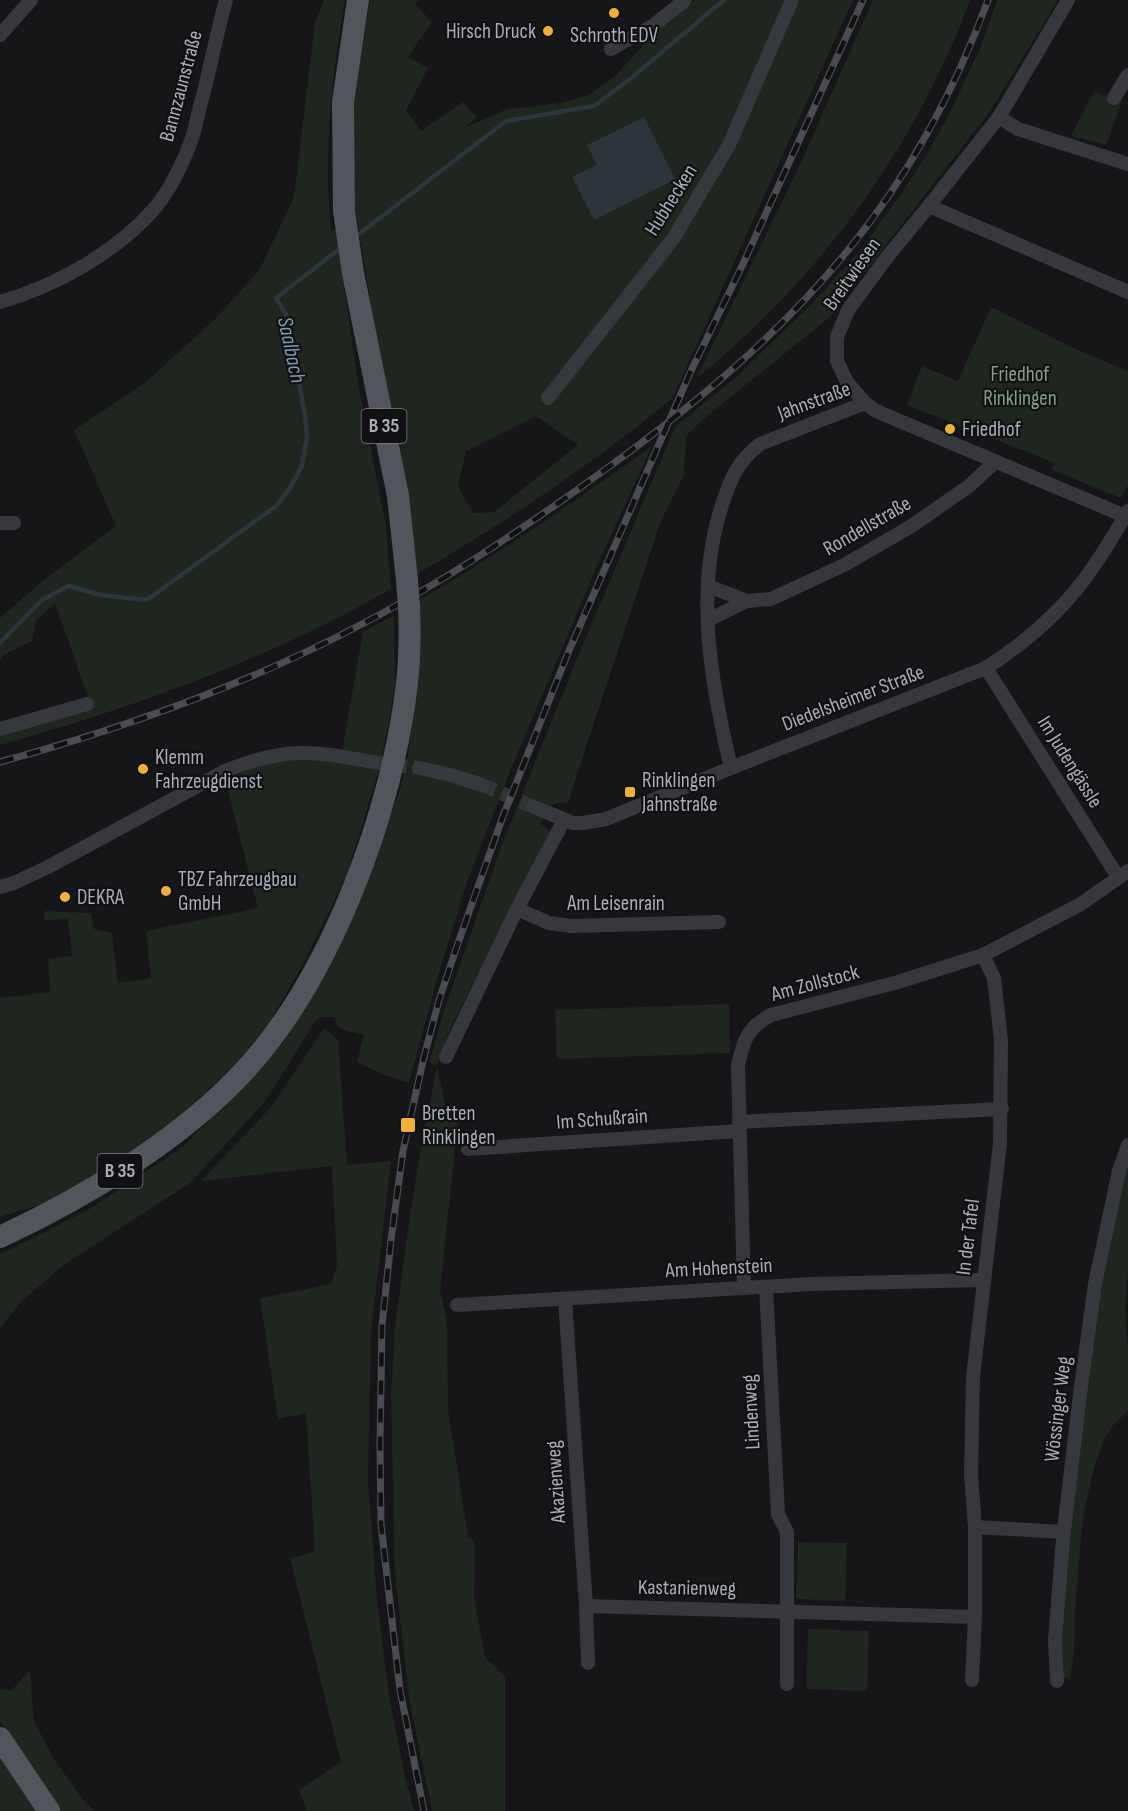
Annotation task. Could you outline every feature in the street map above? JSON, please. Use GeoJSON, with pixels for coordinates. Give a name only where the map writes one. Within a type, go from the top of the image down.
{"type":"FeatureCollection","features":[{"type":"Feature","properties":{"kind":"main road","name":"B 35"},"geometry":{"type":"LineString","coordinates":[[0,1237],[83,1194],[150,1151],[211,1103],[246,1069],[275,1034],[329,942],[358,877],[388,785],[408,682],[410,606],[398,496],[353,273],[344,211],[343,102],[358,0]]}},
{"type":"Feature","properties":{"kind":"main road"},"geometry":{"type":"LineString","coordinates":[[0,1738],[49,1811]]}},
{"type":"Feature","properties":{"kind":"street"},"geometry":{"type":"LineString","coordinates":[[0,35],[31,0]]}},
{"type":"Feature","properties":{"kind":"street","name":"Bannzaunstraße"},"geometry":{"type":"LineString","coordinates":[[0,302],[31,291],[98,256],[118,243],[155,208],[171,185],[192,140],[226,0]]}},
{"type":"Feature","properties":{"kind":"street"},"geometry":{"type":"LineString","coordinates":[[611,49],[654,25],[685,0]]}},
{"type":"Feature","properties":{"kind":"street","name":"Hubhecken"},"geometry":{"type":"LineString","coordinates":[[548,398],[674,239],[729,145],[792,0]]}},
{"type":"Feature","properties":{"kind":"street","name":"Breitwiesen"},"geometry":{"type":"LineString","coordinates":[[865,403],[847,382],[837,361],[837,337],[848,310],[999,117],[1068,0]]}},
{"type":"Feature","properties":{"kind":"street"},"geometry":{"type":"LineString","coordinates":[[1120,94],[1128,75]]}},
{"type":"Feature","properties":{"kind":"street"},"geometry":{"type":"LineString","coordinates":[[999,117],[1018,129],[1128,164]]}},
{"type":"Feature","properties":{"kind":"street"},"geometry":{"type":"LineString","coordinates":[[929,206],[1128,292]]}},
{"type":"Feature","properties":{"kind":"street","name":"Jahnstraße"},"geometry":{"type":"LineString","coordinates":[[731,768],[717,708],[708,620],[708,586],[714,539],[732,476],[744,458],[760,444],[865,403],[876,411],[995,462],[1126,514]]}},
{"type":"Feature","properties":{"kind":"street","name":"Rondellstraße"},"geometry":{"type":"LineString","coordinates":[[747,601],[771,599],[844,565],[910,527],[969,486],[995,462]]}},
{"type":"Feature","properties":{"kind":"street","name":"Diedelsheimer Straße"},"geometry":{"type":"LineString","coordinates":[[534,807],[564,820],[583,823],[606,819],[986,668],[1018,647],[1057,612],[1095,565],[1126,514]]}},
{"type":"Feature","properties":{"kind":"street"},"geometry":{"type":"LineString","coordinates":[[708,586],[747,601]]}},
{"type":"Feature","properties":{"kind":"street"},"geometry":{"type":"LineString","coordinates":[[708,620],[747,601]]}},
{"type":"Feature","properties":{"kind":"street","name":"Im Judengässle"},"geometry":{"type":"LineString","coordinates":[[986,668],[1123,874]]}},
{"type":"Feature","properties":{"kind":"street"},"geometry":{"type":"LineString","coordinates":[[0,729],[87,704]]}},
{"type":"Feature","properties":{"kind":"street"},"geometry":{"type":"LineString","coordinates":[[0,887],[48,867],[225,771],[252,759],[284,753],[306,752],[332,754],[372,762]]}},
{"type":"Feature","properties":{"kind":"street"},"geometry":{"type":"LineString","coordinates":[[419,768],[482,785]]}},
{"type":"Feature","properties":{"kind":"street"},"geometry":{"type":"LineString","coordinates":[[446,1057],[517,909],[564,820]]}},
{"type":"Feature","properties":{"kind":"street","name":"Am Zollstock"},"geometry":{"type":"LineString","coordinates":[[744,1288],[738,1065],[747,1035],[757,1023],[771,1015],[898,982],[984,955],[1081,904],[1123,874]]}},
{"type":"Feature","properties":{"kind":"street","name":"Am Leisenrain"},"geometry":{"type":"LineString","coordinates":[[517,909],[549,923],[571,926],[719,922]]}},
{"type":"Feature","properties":{"kind":"street","name":"In der Tafel"},"geometry":{"type":"LineString","coordinates":[[972,1680],[975,1617],[975,1527],[971,1475],[973,1377],[1002,1109],[1001,1040],[994,978],[984,955]]}},
{"type":"Feature","properties":{"kind":"street","name":"Im Schußrain"},"geometry":{"type":"LineString","coordinates":[[468,1149],[739,1126],[1002,1109]]}},
{"type":"Feature","properties":{"kind":"street","name":"Wössinger Weg"},"geometry":{"type":"LineString","coordinates":[[1057,1681],[1055,1640],[1064,1532],[1095,1284],[1119,1170],[1128,1145]]}},
{"type":"Feature","properties":{"kind":"street","name":"Am Hohenstein"},"geometry":{"type":"LineString","coordinates":[[457,1305],[811,1284],[983,1280]]}},
{"type":"Feature","properties":{"kind":"street","name":"Lindenweg"},"geometry":{"type":"LineString","coordinates":[[766,1287],[778,1515],[787,1532],[787,1611]]}},
{"type":"Feature","properties":{"kind":"street","name":"Akazienweg"},"geometry":{"type":"LineString","coordinates":[[565,1299],[588,1663]]}},
{"type":"Feature","properties":{"kind":"street"},"geometry":{"type":"LineString","coordinates":[[975,1527],[1064,1532]]}},
{"type":"Feature","properties":{"kind":"street","name":"Kastanienweg"},"geometry":{"type":"LineString","coordinates":[[586,1606],[975,1617]]}},
{"type":"Feature","properties":{"kind":"street"},"geometry":{"type":"LineString","coordinates":[[787,1611],[787,1684]]}},
{"type":"Feature","properties":{"kind":"green space"},"geometry":{"type":"Polygon","coordinates":[[[324,0],[345,0],[336,57],[328,144],[331,231],[336,230],[358,383],[386,527],[391,589],[297,638],[200,679],[101,714],[0,745],[0,725],[89,700],[55,603],[36,621],[32,641],[5,654],[0,660],[0,618],[39,584],[116,526],[74,430],[145,383],[217,317],[260,269],[294,197],[315,23],[324,0]]]}},
{"type":"Feature","properties":{"kind":"green space"},"geometry":{"type":"Polygon","coordinates":[[[370,0],[418,0],[415,4],[432,22],[408,57],[428,68],[406,110],[421,131],[463,102],[477,118],[464,128],[507,109],[560,103],[587,96],[614,77],[658,30],[695,0],[853,0],[672,399],[611,447],[547,492],[482,535],[415,575],[355,207],[351,115],[370,0]],[[536,416],[466,451],[458,486],[473,513],[494,512],[578,445],[536,416]]]}},
{"type":"Feature","properties":{"kind":"green space"},"geometry":{"type":"Polygon","coordinates":[[[873,0],[970,0],[921,109],[858,208],[783,298],[741,340],[696,379],[799,167],[873,0]]]}},
{"type":"Feature","properties":{"kind":"green space"},"geometry":{"type":"Polygon","coordinates":[[[997,0],[1058,0],[991,110],[830,317],[706,417],[686,436],[684,475],[660,523],[568,802],[548,805],[541,824],[551,831],[451,1027],[437,1065],[446,1111],[454,1110],[459,1131],[454,1142],[440,1291],[447,1321],[448,1409],[468,1537],[475,1542],[474,1597],[485,1657],[505,1676],[505,1811],[432,1811],[409,1698],[395,1574],[391,1396],[395,1327],[407,1237],[437,1066],[429,1063],[444,1011],[501,847],[576,661],[675,427],[734,379],[810,306],[858,253],[901,194],[950,113],[982,44],[997,0]]]}},
{"type":"Feature","properties":{"kind":"green space"},"geometry":{"type":"Polygon","coordinates":[[[1094,92],[1122,101],[1106,145],[1071,136],[1094,92]]]}},
{"type":"Feature","properties":{"kind":"green space","name":"Friedhof Rinklingen"},"geometry":{"type":"Polygon","coordinates":[[[991,307],[1073,348],[1128,371],[1128,485],[1121,498],[1052,470],[1055,463],[907,405],[922,366],[958,381],[991,307]]]}},
{"type":"Feature","properties":{"kind":"green space"},"geometry":{"type":"Polygon","coordinates":[[[652,446],[597,566],[506,781],[466,885],[437,979],[409,1083],[384,1075],[357,1062],[364,1035],[341,1028],[334,1017],[322,1017],[316,1020],[266,1100],[190,1183],[62,1266],[21,1302],[0,1328],[0,1254],[93,1207],[184,1146],[282,1044],[303,1010],[367,880],[401,786],[408,755],[418,682],[418,601],[537,527],[652,446]]]}},
{"type":"Feature","properties":{"kind":"green space"},"geometry":{"type":"Polygon","coordinates":[[[394,615],[395,682],[389,723],[378,773],[347,875],[304,962],[270,1022],[236,1064],[171,1124],[132,1155],[42,1204],[0,1217],[0,998],[50,992],[48,959],[72,956],[68,919],[45,920],[44,911],[91,913],[94,929],[112,933],[118,983],[151,978],[146,931],[258,908],[227,787],[229,778],[264,764],[283,760],[312,759],[340,763],[363,632],[394,615]]]}},
{"type":"Feature","properties":{"kind":"green space"},"geometry":{"type":"Polygon","coordinates":[[[729,1004],[730,1053],[557,1059],[555,1010],[729,1004]]]}},
{"type":"Feature","properties":{"kind":"green space"},"geometry":{"type":"Polygon","coordinates":[[[324,1028],[338,1040],[347,1165],[391,1161],[371,1333],[368,1480],[377,1598],[389,1696],[414,1811],[307,1811],[299,1790],[341,1762],[290,1558],[315,1552],[306,1413],[278,1419],[260,1298],[331,1284],[337,1265],[332,1166],[201,1181],[272,1106],[324,1028]]]}},
{"type":"Feature","properties":{"kind":"green space"},"geometry":{"type":"Polygon","coordinates":[[[1128,1158],[1128,1271],[1125,1310],[1128,1411],[1114,1424],[1104,1439],[1095,1464],[1083,1517],[1074,1652],[1070,1678],[1059,1677],[1071,1493],[1103,1266],[1128,1158]]]}},
{"type":"Feature","properties":{"kind":"green space"},"geometry":{"type":"Polygon","coordinates":[[[798,1542],[847,1543],[845,1601],[796,1599],[798,1542]]]}},
{"type":"Feature","properties":{"kind":"green space"},"geometry":{"type":"Polygon","coordinates":[[[808,1629],[869,1631],[867,1691],[806,1689],[808,1629]]]}},
{"type":"Feature","properties":{"kind":"green space"},"geometry":{"type":"Polygon","coordinates":[[[30,1670],[34,1721],[52,1756],[80,1796],[94,1811],[58,1811],[0,1721],[0,1689],[11,1691],[30,1670]]]}},
{"type":"Feature","properties":{"kind":"green space"},"geometry":{"type":"Polygon","coordinates":[[[0,1753],[39,1811],[0,1811],[0,1753]]]}},
{"type":"Feature","properties":{"kind":"shaded area"},"geometry":{"type":"Polygon","coordinates":[[[644,117],[675,179],[594,220],[572,177],[597,165],[587,145],[644,117]]]}},
{"type":"Feature","properties":{"kind":"waterway","name":"Saalbach"},"geometry":{"type":"LineString","coordinates":[[355,237],[506,121],[594,106],[630,79],[724,0]]}},
{"type":"Feature","properties":{"kind":"waterway","name":"Saalbach"},"geometry":{"type":"LineString","coordinates":[[0,643],[42,600],[69,586],[101,595],[147,600],[276,506],[290,488],[302,466],[307,436],[287,316],[276,298],[342,247]]}},
{"type":"Feature","properties":{"kind":"tunnel"},"geometry":{"type":"LineString","coordinates":[[372,762],[419,768]]}},
{"type":"Feature","properties":{"kind":"tunnel"},"geometry":{"type":"LineString","coordinates":[[482,785],[534,807]]}},
{"type":"Feature","properties":{"kind":"railway"},"geometry":{"type":"LineString","coordinates":[[424,1811],[400,1690],[381,1524],[380,1445],[382,1326],[391,1240],[403,1151],[423,1061],[439,1000],[503,816],[568,653],[690,373],[742,266],[863,0]]}},
{"type":"Feature","properties":{"kind":"railway"},"geometry":{"type":"LineString","coordinates":[[0,762],[93,735],[186,703],[320,645],[396,606],[459,569],[550,509],[642,442],[706,392],[766,338],[823,280],[849,249],[892,191],[929,130],[961,66],[988,0]]}},
{"type":"Feature","properties":{"kind":"place","name":"Schroth EDV"},"geometry":{"type":"Point","coordinates":[614,13]}},
{"type":"Feature","properties":{"kind":"place","name":"Hirsch Druck"},"geometry":{"type":"Point","coordinates":[548,31]}},
{"type":"Feature","properties":{"kind":"place","name":"Friedhof"},"geometry":{"type":"Point","coordinates":[950,429]}},
{"type":"Feature","properties":{"kind":"place","name":"Klemm Fahrzeugdienst"},"geometry":{"type":"Point","coordinates":[143,769]}},
{"type":"Feature","properties":{"kind":"place","name":"Rinklingen Jahnstraße"},"geometry":{"type":"Point","coordinates":[630,792]}},
{"type":"Feature","properties":{"kind":"place","name":"TBZ Fahrzeugbau GmbH"},"geometry":{"type":"Point","coordinates":[166,891]}},
{"type":"Feature","properties":{"kind":"place","name":"DEKRA"},"geometry":{"type":"Point","coordinates":[65,897]}},
{"type":"Feature","properties":{"kind":"place","name":"Bretten Rinklingen"},"geometry":{"type":"Point","coordinates":[408,1125]}}]}
